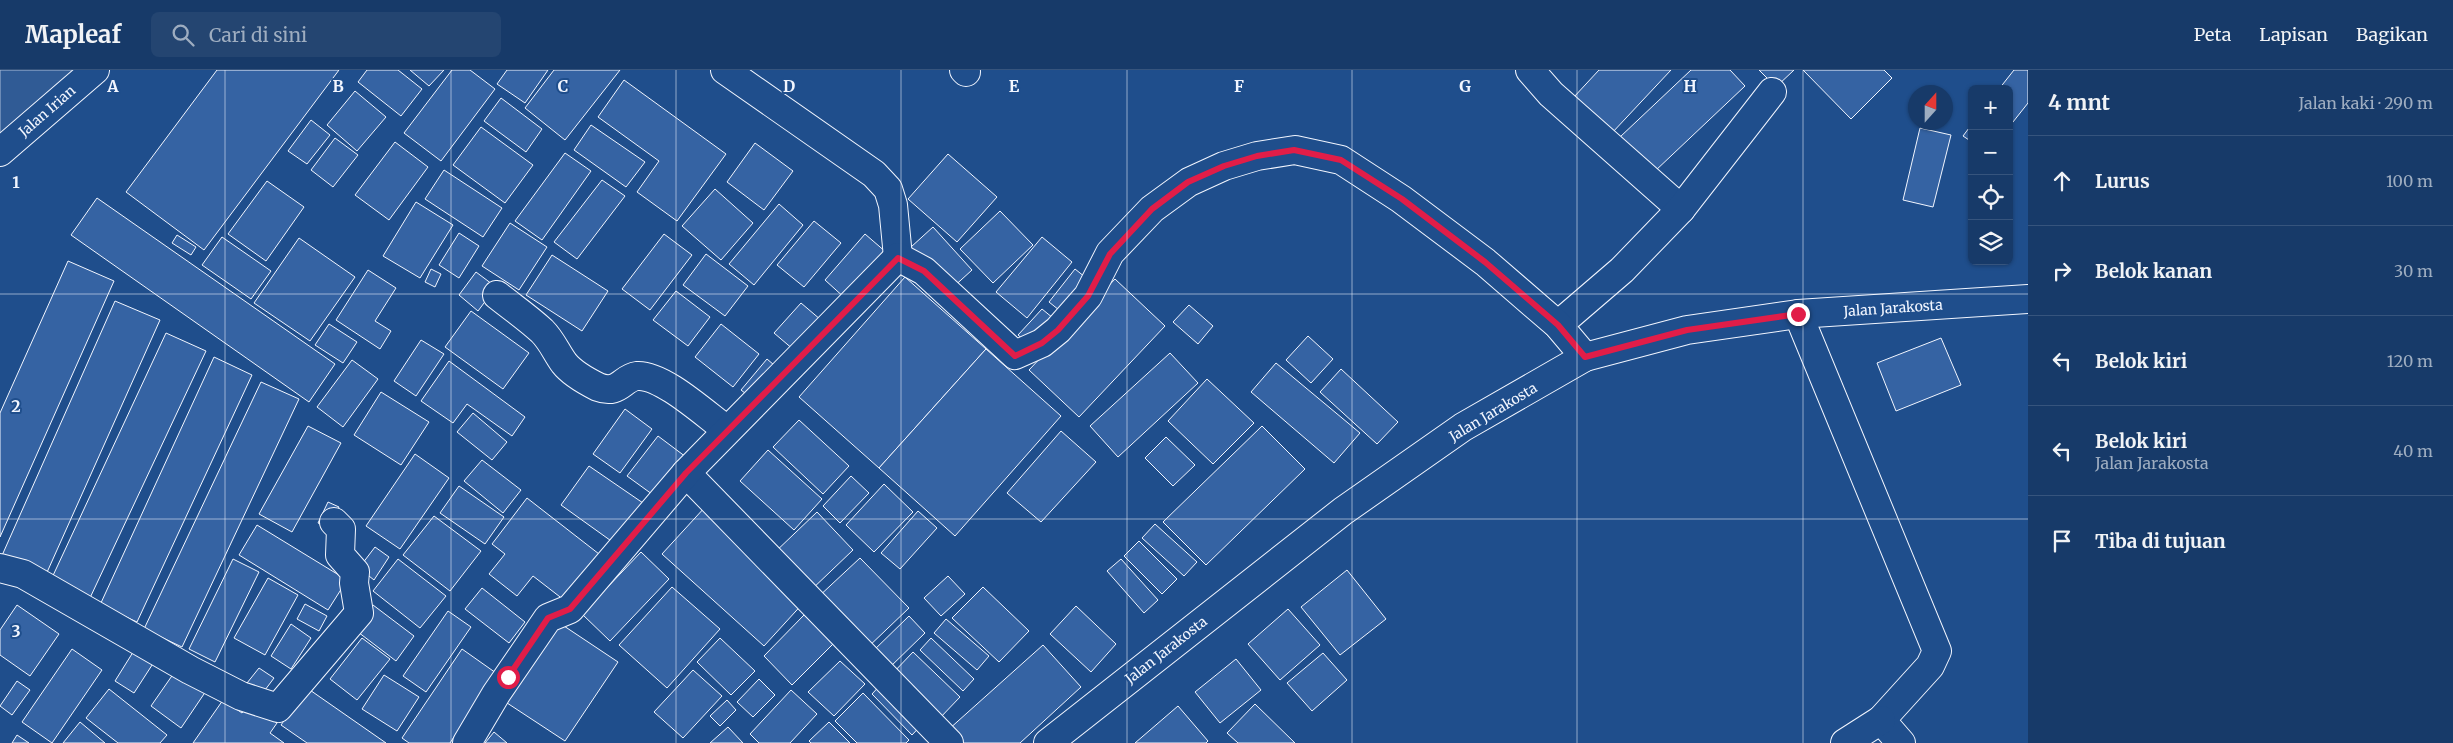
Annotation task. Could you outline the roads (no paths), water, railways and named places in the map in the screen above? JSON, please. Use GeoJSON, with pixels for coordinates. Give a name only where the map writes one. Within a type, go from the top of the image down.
{"type":"FeatureCollection","features":[{"type":"Feature","properties":{"kind":"street","name":"Jalan Irian"},"geometry":{"type":"LineString","coordinates":[[0,152],[94,70]]}},
{"type":"Feature","properties":{"kind":"street"},"geometry":{"type":"LineString","coordinates":[[725,70],[874,174],[888,189],[893,205],[898,258]]}},
{"type":"Feature","properties":{"kind":"street"},"geometry":{"type":"LineString","coordinates":[[1530,70],[1551,94],[1680,209]]}},
{"type":"Feature","properties":{"kind":"street"},"geometry":{"type":"LineString","coordinates":[[1558,325],[1622,270],[1680,209],[1772,92]]}},
{"type":"Feature","properties":{"kind":"street"},"geometry":{"type":"LineString","coordinates":[[898,258],[924,271],[1015,356],[1042,343],[1058,330],[1088,296],[1110,254],[1152,209],[1181,188],[1224,166],[1257,156],[1294,150],[1341,160],[1402,199],[1485,262],[1558,325],[1585,357]]}},
{"type":"Feature","properties":{"kind":"street"},"geometry":{"type":"LineString","coordinates":[[467,743],[496,694],[548,618],[570,609],[686,473],[898,258]]}},
{"type":"Feature","properties":{"kind":"street"},"geometry":{"type":"LineString","coordinates":[[497,295],[542,331],[554,344],[565,364],[598,386],[607,389],[618,388],[634,376],[650,377],[663,382],[727,430]]}},
{"type":"Feature","properties":{"kind":"street","name":"Jalan Jarakosta"},"geometry":{"type":"LineString","coordinates":[[1058,740],[1343,511],[1464,427],[1585,357],[1687,330],[1798,314],[2028,299]]}},
{"type":"Feature","properties":{"kind":"street"},"geometry":{"type":"LineString","coordinates":[[1798,314],[1937,651],[1930,666],[1881,720],[1845,743]]}},
{"type":"Feature","properties":{"kind":"street"},"geometry":{"type":"LineString","coordinates":[[686,473],[949,743]]}},
{"type":"Feature","properties":{"kind":"street"},"geometry":{"type":"LineString","coordinates":[[0,568],[24,574],[190,670],[241,696],[278,708],[360,613],[354,583],[355,572],[340,555],[341,529],[334,522]]}},
{"type":"Feature","properties":{"kind":"street"},"geometry":{"type":"LineString","coordinates":[[1881,720],[1901,743]]}}]}
